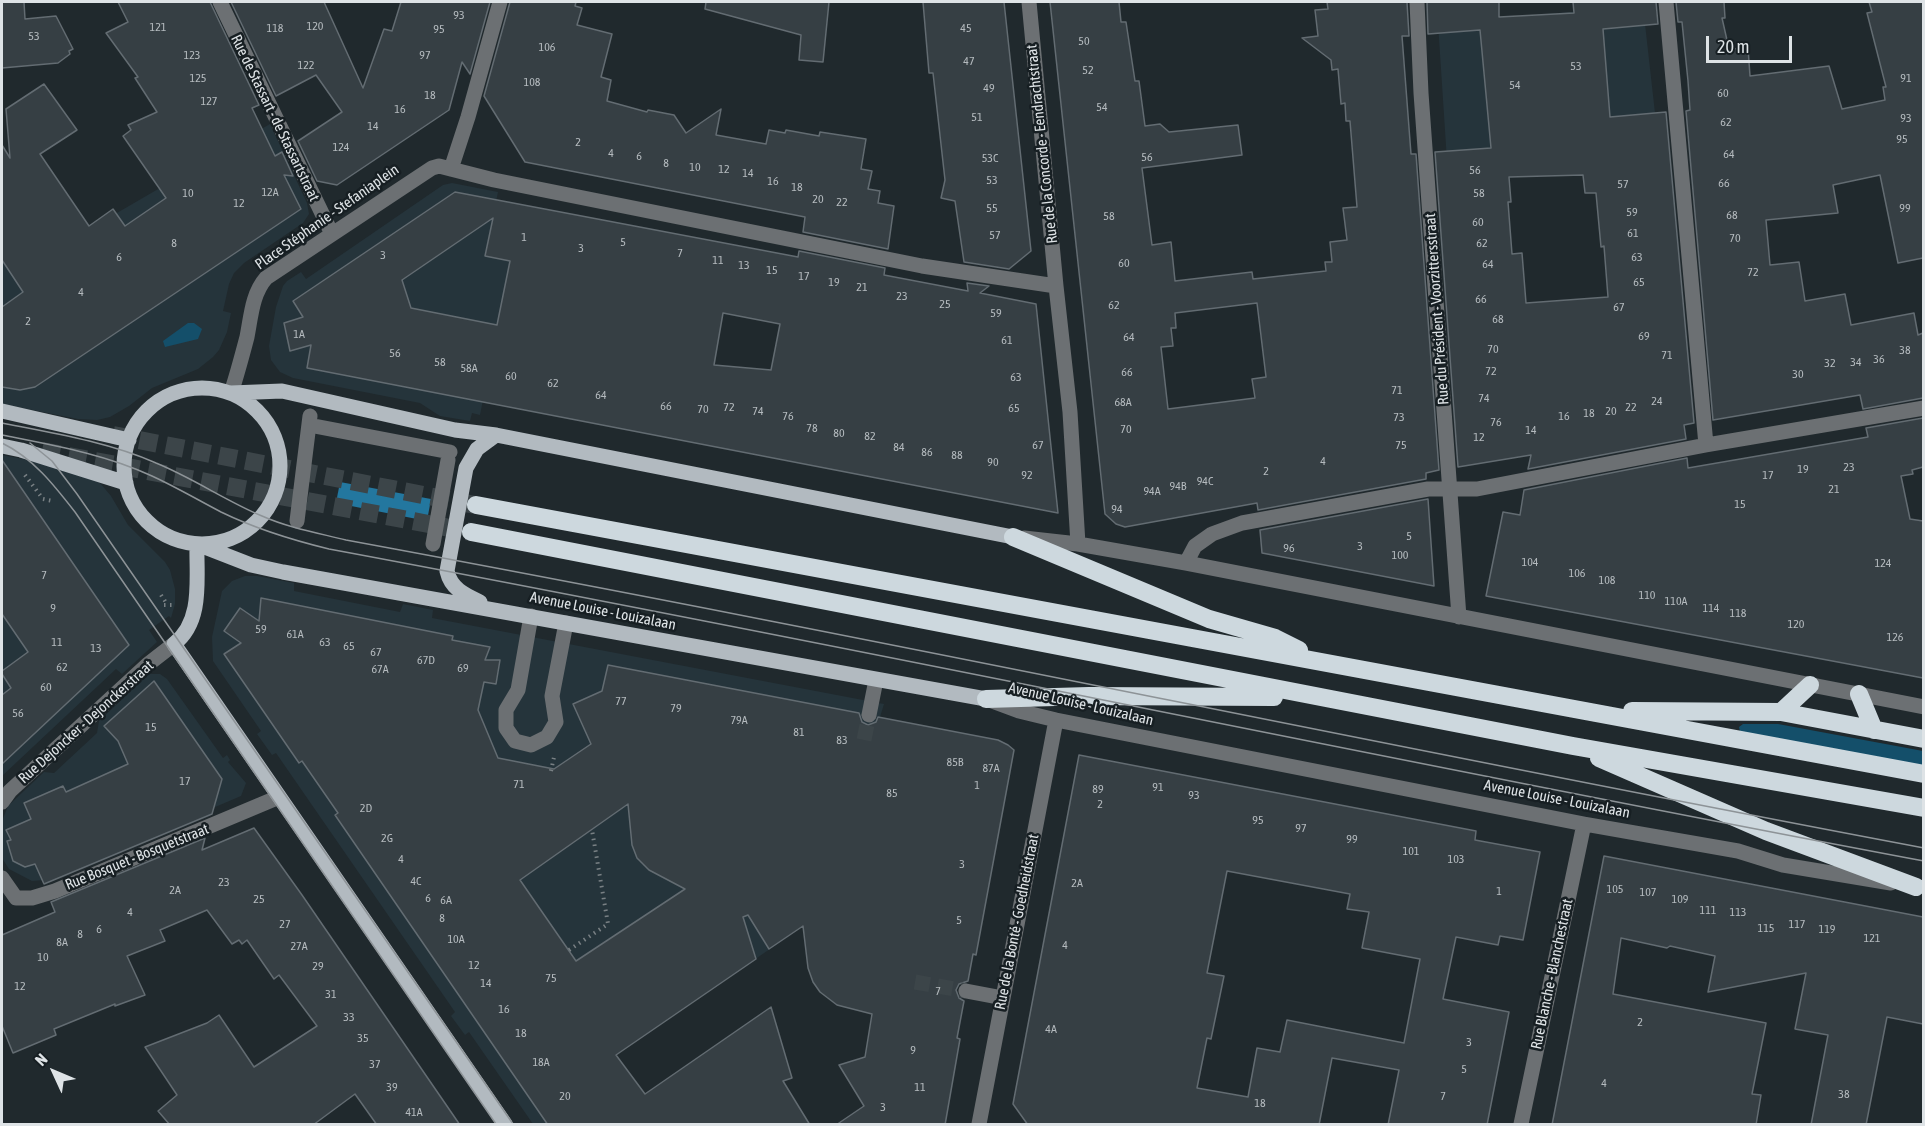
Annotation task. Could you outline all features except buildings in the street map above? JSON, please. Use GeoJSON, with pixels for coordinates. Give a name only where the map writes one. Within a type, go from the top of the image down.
{"type":"FeatureCollection","features":[{"type":"Feature","properties":{"kind":"highway"},"geometry":{"type":"LineString","coordinates":[[476,505],[1320,660],[1923,774]]}},
{"type":"Feature","properties":{"kind":"highway"},"geometry":{"type":"LineString","coordinates":[[471,532],[1573,746],[1923,808]]}},
{"type":"Feature","properties":{"kind":"highway"},"geometry":{"type":"LineString","coordinates":[[1013,537],[1209,619],[1275,638],[1320,660]]}},
{"type":"Feature","properties":{"kind":"highway"},"geometry":{"type":"LineString","coordinates":[[1781,712],[1810,685]]}},
{"type":"Feature","properties":{"kind":"highway"},"geometry":{"type":"LineString","coordinates":[[1859,694],[1874,730]]}},
{"type":"Feature","properties":{"kind":"highway"},"geometry":{"type":"LineString","coordinates":[[986,699],[1089,696],[1318,697]]}},
{"type":"Feature","properties":{"kind":"highway"},"geometry":{"type":"LineString","coordinates":[[1582,710],[1781,712],[1923,739]]}},
{"type":"Feature","properties":{"kind":"highway"},"geometry":{"type":"LineString","coordinates":[[1573,746],[1766,831],[1920,888]]}},
{"type":"Feature","properties":{"kind":"main road"},"geometry":{"type":"LineString","coordinates":[[195,388],[213,388],[231,393],[250,404],[264,418],[275,437],[280,457],[279,478],[273,498],[262,516],[252,526],[235,536],[216,542],[197,544],[177,539],[154,527],[136,507],[126,483],[124,464],[129,440],[141,417],[160,400],[177,392],[195,388]]}},
{"type":"Feature","properties":{"kind":"main road"},"geometry":{"type":"LineString","coordinates":[[231,393],[282,391],[455,430],[496,435],[1013,537]]}},
{"type":"Feature","properties":{"kind":"main road"},"geometry":{"type":"LineString","coordinates":[[2,411],[54,421],[129,440]]}},
{"type":"Feature","properties":{"kind":"main road"},"geometry":{"type":"LineString","coordinates":[[491,608],[460,592],[449,581],[447,571],[466,468],[477,449],[496,435]]}},
{"type":"Feature","properties":{"kind":"main road"},"geometry":{"type":"LineString","coordinates":[[2,446],[126,483]]}},
{"type":"Feature","properties":{"kind":"main road"},"geometry":{"type":"LineString","coordinates":[[197,544],[196,609],[189,626],[174,644],[505,1125]]}},
{"type":"Feature","properties":{"kind":"main road","name":"Avenue Louise - Louizalaan"},"geometry":{"type":"LineString","coordinates":[[197,544],[251,565],[422,599],[491,608],[986,699]]}},
{"type":"Feature","properties":{"kind":"street","name":"Rue de Stassart - de Stassartstraat"},"geometry":{"type":"LineString","coordinates":[[220,2],[332,234]]}},
{"type":"Feature","properties":{"kind":"street"},"geometry":{"type":"LineString","coordinates":[[500,2],[451,169],[494,180],[910,264],[1056,286]]}},
{"type":"Feature","properties":{"kind":"street","name":"Rue de la Concorde - Eendrachtstraat"},"geometry":{"type":"LineString","coordinates":[[1029,2],[1070,412],[1078,544]]}},
{"type":"Feature","properties":{"kind":"street","name":"Rue du Président - Voorzittersstraat"},"geometry":{"type":"LineString","coordinates":[[1417,2],[1421,93],[1459,617]]}},
{"type":"Feature","properties":{"kind":"street"},"geometry":{"type":"LineString","coordinates":[[1666,2],[1706,445]]}},
{"type":"Feature","properties":{"kind":"street","name":"Place Stéphanie - Stefaniaplein"},"geometry":{"type":"LineString","coordinates":[[231,393],[261,283],[432,168],[439,166],[451,169]]}},
{"type":"Feature","properties":{"kind":"street"},"geometry":{"type":"LineString","coordinates":[[1186,563],[1195,546],[1212,534],[1242,523],[1428,489],[1477,489],[1706,445],[1923,408]]}},
{"type":"Feature","properties":{"kind":"street"},"geometry":{"type":"LineString","coordinates":[[299,519],[309,421],[450,453],[430,546]]}},
{"type":"Feature","properties":{"kind":"street"},"geometry":{"type":"LineString","coordinates":[[1013,537],[1078,544],[1186,563],[1923,707]]}},
{"type":"Feature","properties":{"kind":"street"},"geometry":{"type":"LineString","coordinates":[[531,616],[518,690],[506,710],[506,728],[515,741],[531,745],[547,737],[556,722],[552,696],[566,623]]}},
{"type":"Feature","properties":{"kind":"street","name":"Rue Dejoncker - Dejonckerstraat"},"geometry":{"type":"LineString","coordinates":[[2,802],[10,791],[147,664],[174,644]]}},
{"type":"Feature","properties":{"kind":"street"},"geometry":{"type":"LineString","coordinates":[[869,715],[876,680]]}},
{"type":"Feature","properties":{"kind":"street","name":"Avenue Louise - Louizalaan"},"geometry":{"type":"LineString","coordinates":[[986,699],[1019,711],[1056,720],[1584,824],[1738,851],[1783,865],[1920,888]]}},
{"type":"Feature","properties":{"kind":"street","name":"Rue de la Bonté - Goedheidstraat"},"geometry":{"type":"LineString","coordinates":[[980,1125],[1056,720]]}},
{"type":"Feature","properties":{"kind":"street","name":"Rue Bosquet - Bosquetstraat"},"geometry":{"type":"LineString","coordinates":[[2,878],[16,898],[32,898],[279,797]]}},
{"type":"Feature","properties":{"kind":"street","name":"Rue Blanche - Blanchestraat"},"geometry":{"type":"LineString","coordinates":[[1521,1125],[1584,824]]}},
{"type":"Feature","properties":{"kind":"street"},"geometry":{"type":"LineString","coordinates":[[966,991],[1003,998]]}},
{"type":"Feature","properties":{"kind":"path"},"geometry":{"type":"LineString","coordinates":[[18,467],[43,499],[53,501]]}},
{"type":"Feature","properties":{"kind":"path"},"geometry":{"type":"LineString","coordinates":[[161,596],[165,605],[173,605]]}},
{"type":"Feature","properties":{"kind":"path"},"geometry":{"type":"LineString","coordinates":[[569,951],[608,924],[592,830]]}},
{"type":"Feature","properties":{"kind":"shaded area"},"geometry":{"type":"Polygon","coordinates":[[[1643,6],[1655,113],[1612,175],[1543,176],[1538,154],[1447,161],[1438,23],[1643,6]]]}},
{"type":"Feature","properties":{"kind":"shaded area"},"geometry":{"type":"Polygon","coordinates":[[[270,124],[307,203],[309,214],[303,223],[244,263],[234,273],[223,311],[231,313],[227,332],[219,350],[213,357],[198,369],[152,388],[110,417],[97,420],[78,419],[2,404],[2,158],[11,159],[67,242],[270,124]]]}},
{"type":"Feature","properties":{"kind":"shaded area"},"geometry":{"type":"Polygon","coordinates":[[[452,183],[498,192],[485,256],[510,261],[480,415],[472,413],[470,421],[440,416],[420,403],[293,378],[280,372],[271,360],[269,346],[276,307],[287,281],[301,272],[306,279],[443,185],[452,183]]]}},
{"type":"Feature","properties":{"kind":"shaded area"},"geometry":{"type":"Polygon","coordinates":[[[188,323],[194,323],[202,329],[198,339],[165,347],[163,341],[188,323]]]}},
{"type":"Feature","properties":{"kind":"shaded area"},"geometry":{"type":"Polygon","coordinates":[[[2,455],[71,468],[100,483],[111,496],[128,525],[165,562],[170,570],[175,589],[175,604],[171,618],[169,616],[149,630],[157,642],[122,674],[116,669],[2,776],[2,455]]]}},
{"type":"Feature","properties":{"kind":"shaded area"},"geometry":{"type":"Polygon","coordinates":[[[340,482],[431,499],[427,521],[336,503],[340,482]]]}},
{"type":"Feature","properties":{"kind":"shaded area"},"geometry":{"type":"Polygon","coordinates":[[[245,576],[294,583],[294,591],[400,612],[403,604],[433,610],[432,618],[884,704],[880,717],[792,896],[783,940],[616,1055],[645,1094],[601,1124],[533,1124],[469,1032],[465,1035],[451,1016],[455,1012],[276,753],[272,755],[257,734],[261,731],[213,661],[212,637],[222,591],[232,581],[245,576]]]}},
{"type":"Feature","properties":{"kind":"shaded area"},"geometry":{"type":"Polygon","coordinates":[[[149,674],[160,674],[167,679],[223,758],[227,755],[230,760],[228,762],[246,783],[241,796],[44,880],[32,881],[9,869],[2,858],[2,821],[8,806],[44,772],[54,773],[97,733],[99,721],[149,674]]]}},
{"type":"Feature","properties":{"kind":"shaded area"},"geometry":{"type":"Polygon","coordinates":[[[1743,724],[1778,724],[1923,751],[1923,768],[1740,732],[1739,727],[1743,724]]]}},
{"type":"Feature","properties":{"kind":"tunnel"},"geometry":{"type":"LineString","coordinates":[[113,435],[475,505]]}},
{"type":"Feature","properties":{"kind":"tunnel"},"geometry":{"type":"LineString","coordinates":[[42,451],[471,532]]}},
{"type":"Feature","properties":{"kind":"tunnel"},"geometry":{"type":"LineString","coordinates":[[864,740],[869,715]]}},
{"type":"Feature","properties":{"kind":"tunnel"},"geometry":{"type":"LineString","coordinates":[[915,982],[966,991]]}},
{"type":"Feature","properties":{"kind":"tram line"},"geometry":{"type":"LineString","coordinates":[[2,423],[119,449],[170,469],[272,520],[346,540],[741,615],[1924,848]]}},
{"type":"Feature","properties":{"kind":"tram line"},"geometry":{"type":"LineString","coordinates":[[2,435],[78,451],[134,468],[247,524],[329,549],[728,625],[1924,861]]}},
{"type":"Feature","properties":{"kind":"tram line"},"geometry":{"type":"LineString","coordinates":[[2,443],[33,464],[75,512],[496,1124]]}},
{"type":"Feature","properties":{"kind":"tram line"},"geometry":{"type":"LineString","coordinates":[[30,443],[52,461],[77,494],[513,1124]]}}]}
